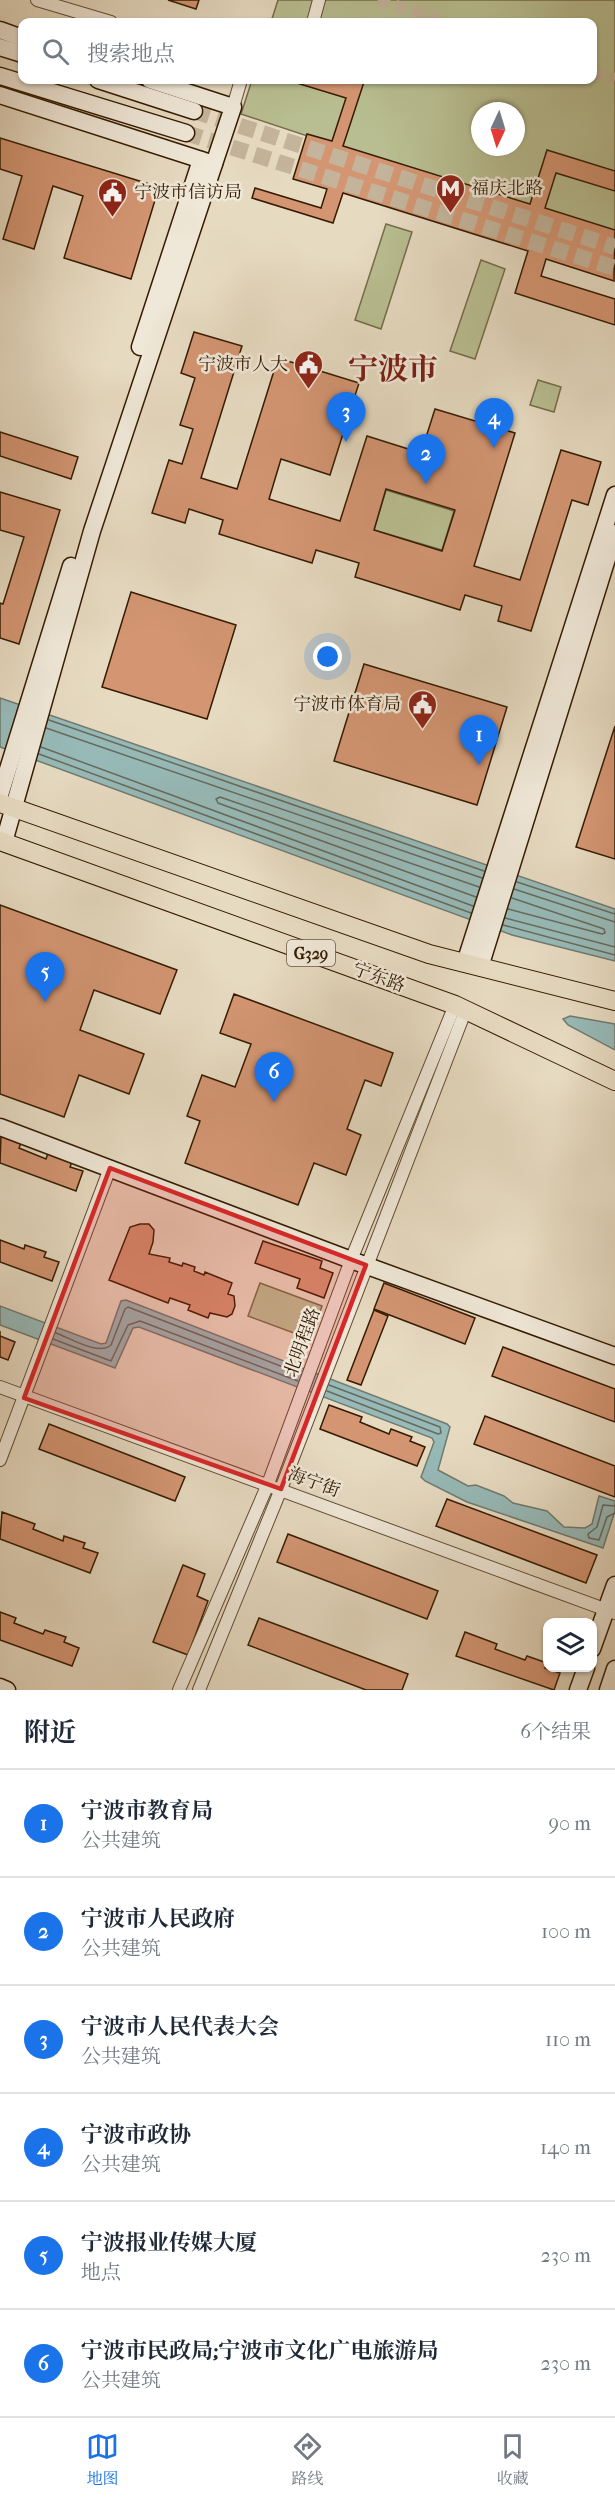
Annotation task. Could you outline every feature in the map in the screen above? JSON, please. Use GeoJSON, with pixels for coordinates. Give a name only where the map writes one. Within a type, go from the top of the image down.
{"type":"FeatureCollection","features":[{"type":"Feature","properties":{"kind":"main road","name":"G329"},"geometry":{"type":"LineString","coordinates":[[7,806],[429,954],[615,1001]]}},
{"type":"Feature","properties":{"kind":"main road","name":"宁东路"},"geometry":{"type":"LineString","coordinates":[[2,841],[460,1007],[615,1081]]}},
{"type":"Feature","properties":{"kind":"street"},"geometry":{"type":"LineString","coordinates":[[38,0],[97,18]]}},
{"type":"Feature","properties":{"kind":"street"},"geometry":{"type":"LineString","coordinates":[[314,18],[319,0]]}},
{"type":"Feature","properties":{"kind":"street"},"geometry":{"type":"LineString","coordinates":[[64,18],[67,9]]}},
{"type":"Feature","properties":{"kind":"street"},"geometry":{"type":"LineString","coordinates":[[0,30],[18,37]]}},
{"type":"Feature","properties":{"kind":"street"},"geometry":{"type":"LineString","coordinates":[[0,46],[18,53]]}},
{"type":"Feature","properties":{"kind":"street"},"geometry":{"type":"LineString","coordinates":[[0,76],[18,82]]}},
{"type":"Feature","properties":{"kind":"street"},"geometry":{"type":"LineString","coordinates":[[26,84],[186,133]]}},
{"type":"Feature","properties":{"kind":"street"},"geometry":{"type":"LineString","coordinates":[[110,84],[194,111]]}},
{"type":"Feature","properties":{"kind":"street"},"geometry":{"type":"LineString","coordinates":[[163,84],[233,106]]}},
{"type":"Feature","properties":{"kind":"street"},"geometry":{"type":"LineString","coordinates":[[0,795],[208,162],[233,106],[240,84]]}},
{"type":"Feature","properties":{"kind":"street"},"geometry":{"type":"LineString","coordinates":[[0,95],[208,162]]}},
{"type":"Feature","properties":{"kind":"street"},"geometry":{"type":"LineString","coordinates":[[2,841],[7,806],[208,162]]}},
{"type":"Feature","properties":{"kind":"street"},"geometry":{"type":"LineString","coordinates":[[603,572],[615,495]]}},
{"type":"Feature","properties":{"kind":"street"},"geometry":{"type":"LineString","coordinates":[[472,965],[615,532]]}},
{"type":"Feature","properties":{"kind":"street","name":"北明程路"},"geometry":{"type":"LineString","coordinates":[[179,1690],[268,1484],[359,1263],[460,1007]]}},
{"type":"Feature","properties":{"kind":"street"},"geometry":{"type":"LineString","coordinates":[[0,1126],[359,1263],[615,1356]]}},
{"type":"Feature","properties":{"kind":"street"},"geometry":{"type":"LineString","coordinates":[[0,1460],[110,1168]]}},
{"type":"Feature","properties":{"kind":"street","name":"北明程路"},"geometry":{"type":"LineString","coordinates":[[199,1690],[281,1489],[359,1263]]}},
{"type":"Feature","properties":{"kind":"street","name":"海宁街"},"geometry":{"type":"LineString","coordinates":[[0,1387],[24,1398],[268,1484],[611,1611]]}},
{"type":"Feature","properties":{"kind":"street"},"geometry":{"type":"LineString","coordinates":[[597,1638],[611,1611],[615,1585]]}},
{"type":"Feature","properties":{"kind":"street"},"geometry":{"type":"LineString","coordinates":[[608,1690],[615,1669]]}},
{"type":"Feature","properties":{"kind":"street"},"geometry":{"type":"LineString","coordinates":[[578,1690],[585,1672]]}},
{"type":"Feature","properties":{"kind":"street"},"geometry":{"type":"LineString","coordinates":[[0,1687],[8,1690]]}},
{"type":"Feature","properties":{"kind":"highlighted area"},"geometry":{"type":"Polygon","coordinates":[[[110,1168],[366,1265],[281,1489],[24,1398],[110,1168]]]}},
{"type":"Feature","properties":{"kind":"green space"},"geometry":{"type":"Polygon","coordinates":[[[278,0],[615,0],[615,238],[241,114],[251,84],[597,84],[597,18],[272,18],[278,0]]]}},
{"type":"Feature","properties":{"kind":"green space"},"geometry":{"type":"Polygon","coordinates":[[[386,224],[412,232],[381,329],[355,320],[386,224]]]}},
{"type":"Feature","properties":{"kind":"green space"},"geometry":{"type":"Polygon","coordinates":[[[481,260],[505,269],[475,359],[450,351],[481,260]]]}},
{"type":"Feature","properties":{"kind":"green space"},"geometry":{"type":"Polygon","coordinates":[[[538,380],[561,387],[554,412],[530,405],[538,380]]]}},
{"type":"Feature","properties":{"kind":"green space"},"geometry":{"type":"Polygon","coordinates":[[[386,490],[454,511],[442,550],[374,530],[386,490]]]}},
{"type":"Feature","properties":{"kind":"green space"},"geometry":{"type":"Polygon","coordinates":[[[260,1283],[322,1306],[310,1339],[248,1316],[260,1283]]]}},
{"type":"Feature","properties":{"kind":"water"},"geometry":{"type":"Polygon","coordinates":[[[0,698],[615,909],[615,961],[512,935],[0,747],[0,698]]]}},
{"type":"Feature","properties":{"kind":"water"},"geometry":{"type":"Polygon","coordinates":[[[570,1016],[615,1024],[615,1050],[568,1025],[563,1019],[570,1016]]]}},
{"type":"Feature","properties":{"kind":"water"},"geometry":{"type":"Polygon","coordinates":[[[126,1300],[447,1424],[450,1427],[438,1470],[468,1486],[476,1485],[504,1496],[513,1503],[547,1511],[564,1527],[585,1528],[592,1524],[599,1496],[615,1501],[615,1511],[603,1548],[467,1502],[425,1481],[421,1477],[434,1442],[432,1438],[139,1327],[133,1328],[115,1368],[0,1325],[0,1306],[101,1344],[106,1343],[121,1301],[126,1300]]]}},
{"type":"Feature","properties":{"kind":"building"},"geometry":{"type":"Polygon","coordinates":[[[168,0],[199,0],[196,9],[168,0]]]}},
{"type":"Feature","properties":{"kind":"building","name":"福庆北路"},"geometry":{"type":"Polygon","coordinates":[[[300,84],[363,84],[343,146],[530,204],[547,150],[615,171],[615,191],[556,173],[545,208],[615,230],[614,281],[546,259],[541,276],[615,299],[615,325],[515,293],[528,251],[343,193],[333,223],[252,198],[255,188],[321,208],[327,189],[293,179],[307,134],[332,141],[346,98],[300,84]]]}},
{"type":"Feature","properties":{"kind":"building","name":"宁波市信访局"},"geometry":{"type":"Polygon","coordinates":[[[0,138],[159,187],[131,279],[64,258],[83,196],[53,186],[34,249],[3,239],[22,176],[0,169],[0,138]]]}},
{"type":"Feature","properties":{"kind":"building"},"geometry":{"type":"Polygon","coordinates":[[[194,332],[242,346],[201,478],[237,489],[278,358],[359,383],[330,475],[281,459],[269,499],[340,521],[367,436],[421,453],[435,409],[515,433],[474,566],[520,580],[561,450],[601,462],[588,505],[572,500],[531,631],[498,621],[502,606],[465,595],[460,610],[355,577],[359,563],[316,550],[312,563],[219,534],[223,520],[189,509],[185,523],[152,513],[169,460],[182,464],[193,429],[180,425],[195,378],[181,373],[194,332]],[[386,489],[374,530],[442,551],[455,510],[386,489]]]}},
{"type":"Feature","properties":{"kind":"building"},"geometry":{"type":"Polygon","coordinates":[[[0,432],[78,457],[71,479],[0,456],[0,432]]]}},
{"type":"Feature","properties":{"kind":"building"},"geometry":{"type":"Polygon","coordinates":[[[0,492],[60,510],[19,644],[0,638],[0,603],[3,604],[24,537],[0,530],[0,492]]]}},
{"type":"Feature","properties":{"kind":"building"},"geometry":{"type":"Polygon","coordinates":[[[131,592],[236,625],[207,719],[102,687],[131,592]]]}},
{"type":"Feature","properties":{"kind":"building"},"geometry":{"type":"Polygon","coordinates":[[[364,664],[507,707],[477,805],[334,761],[364,664]]]}},
{"type":"Feature","properties":{"kind":"building"},"geometry":{"type":"Polygon","coordinates":[[[615,726],[615,859],[576,847],[615,726]]]}},
{"type":"Feature","properties":{"kind":"building"},"geometry":{"type":"Polygon","coordinates":[[[0,905],[177,970],[160,1014],[94,990],[80,1030],[144,1054],[129,1094],[79,1075],[64,1117],[0,1094],[0,905]]]}},
{"type":"Feature","properties":{"kind":"building"},"geometry":{"type":"Polygon","coordinates":[[[234,994],[393,1053],[381,1086],[365,1080],[347,1129],[361,1135],[346,1175],[314,1163],[298,1205],[185,1163],[200,1121],[187,1116],[202,1075],[235,1087],[251,1044],[220,1033],[234,994]]]}},
{"type":"Feature","properties":{"kind":"building"},"geometry":{"type":"Polygon","coordinates":[[[1,1135],[21,1143],[19,1148],[46,1159],[48,1153],[72,1162],[70,1167],[83,1171],[76,1191],[0,1163],[1,1135]]]}},
{"type":"Feature","properties":{"kind":"building"},"geometry":{"type":"Polygon","coordinates":[[[149,1224],[154,1230],[149,1254],[170,1258],[169,1262],[195,1267],[194,1271],[204,1275],[205,1272],[232,1283],[228,1294],[234,1296],[235,1306],[232,1314],[227,1317],[210,1313],[208,1318],[188,1310],[190,1305],[170,1298],[168,1303],[109,1280],[130,1227],[149,1224]]]}},
{"type":"Feature","properties":{"kind":"building"},"geometry":{"type":"Polygon","coordinates":[[[0,1240],[24,1249],[25,1245],[46,1252],[44,1257],[59,1262],[52,1281],[0,1262],[0,1240]]]}},
{"type":"Feature","properties":{"kind":"building"},"geometry":{"type":"Polygon","coordinates":[[[263,1241],[322,1261],[320,1268],[333,1273],[324,1298],[297,1288],[300,1279],[255,1263],[263,1241]]]}},
{"type":"Feature","properties":{"kind":"building"},"geometry":{"type":"Polygon","coordinates":[[[384,1283],[475,1318],[465,1344],[374,1309],[384,1283]]]}},
{"type":"Feature","properties":{"kind":"building"},"geometry":{"type":"Polygon","coordinates":[[[374,1310],[388,1316],[361,1385],[347,1380],[374,1310]]]}},
{"type":"Feature","properties":{"kind":"building"},"geometry":{"type":"Polygon","coordinates":[[[0,1336],[15,1342],[8,1360],[0,1357],[0,1336]]]}},
{"type":"Feature","properties":{"kind":"building"},"geometry":{"type":"Polygon","coordinates":[[[503,1347],[615,1389],[615,1422],[492,1376],[503,1347]]]}},
{"type":"Feature","properties":{"kind":"building"},"geometry":{"type":"Polygon","coordinates":[[[329,1405],[362,1417],[360,1422],[389,1434],[391,1429],[412,1437],[410,1441],[425,1447],[417,1466],[320,1429],[329,1405]]]}},
{"type":"Feature","properties":{"kind":"building"},"geometry":{"type":"Polygon","coordinates":[[[485,1416],[615,1466],[615,1497],[474,1444],[485,1416]]]}},
{"type":"Feature","properties":{"kind":"building"},"geometry":{"type":"Polygon","coordinates":[[[49,1424],[185,1477],[175,1501],[39,1449],[49,1424]]]}},
{"type":"Feature","properties":{"kind":"building"},"geometry":{"type":"Polygon","coordinates":[[[447,1499],[597,1555],[586,1583],[436,1526],[447,1499]]]}},
{"type":"Feature","properties":{"kind":"building"},"geometry":{"type":"Polygon","coordinates":[[[2,1512],[35,1524],[33,1529],[63,1541],[64,1536],[85,1543],[83,1548],[98,1553],[90,1573],[0,1539],[2,1512]]]}},
{"type":"Feature","properties":{"kind":"building"},"geometry":{"type":"Polygon","coordinates":[[[288,1534],[438,1591],[427,1619],[277,1562],[288,1534]]]}},
{"type":"Feature","properties":{"kind":"building"},"geometry":{"type":"Polygon","coordinates":[[[183,1565],[205,1574],[197,1596],[208,1601],[188,1655],[153,1642],[183,1565]]]}},
{"type":"Feature","properties":{"kind":"building"},"geometry":{"type":"Polygon","coordinates":[[[0,1612],[16,1618],[14,1623],[43,1634],[45,1630],[66,1637],[64,1642],[79,1648],[72,1666],[0,1640],[0,1612]]]}},
{"type":"Feature","properties":{"kind":"building"},"geometry":{"type":"Polygon","coordinates":[[[259,1618],[408,1674],[402,1690],[366,1690],[248,1645],[259,1618]]]}},
{"type":"Feature","properties":{"kind":"building"},"geometry":{"type":"Polygon","coordinates":[[[465,1632],[497,1644],[495,1649],[525,1660],[527,1656],[543,1662],[543,1672],[560,1673],[554,1690],[456,1656],[465,1632]]]}},
{"type":"Feature","properties":{"kind":"tunnel"},"geometry":{"type":"LineString","coordinates":[[378,0],[433,18]]}},
{"type":"Feature","properties":{"kind":"tunnel"},"geometry":{"type":"LineString","coordinates":[[597,74],[615,79]]}},
{"type":"Feature","properties":{"kind":"tunnel"},"geometry":{"type":"LineString","coordinates":[[194,111],[615,247]]}},
{"type":"Feature","properties":{"kind":"tunnel"},"geometry":{"type":"LineString","coordinates":[[186,133],[615,268]]}},
{"type":"Feature","properties":{"kind":"place","name":"福庆北路"},"geometry":{"type":"Point","coordinates":[450,214]}},
{"type":"Feature","properties":{"kind":"place","name":"宁波市信访局"},"geometry":{"type":"Point","coordinates":[113,218]}},
{"type":"Feature","properties":{"kind":"place","name":"宁波市人大"},"geometry":{"type":"Point","coordinates":[309,390]}},
{"type":"Feature","properties":{"kind":"place","name":"宁波市人民代表大会"},"geometry":{"type":"Point","coordinates":[346,442]}},
{"type":"Feature","properties":{"kind":"place","name":"宁波市政协"},"geometry":{"type":"Point","coordinates":[494,448]}},
{"type":"Feature","properties":{"kind":"place","name":"宁波市人民政府"},"geometry":{"type":"Point","coordinates":[426,484]}},
{"type":"Feature","properties":{"kind":"place","name":"宁波市体育局"},"geometry":{"type":"Point","coordinates":[422,730]}},
{"type":"Feature","properties":{"kind":"place","name":"宁波市教育局"},"geometry":{"type":"Point","coordinates":[479,765]}},
{"type":"Feature","properties":{"kind":"place","name":"宁波报业传媒大厦"},"geometry":{"type":"Point","coordinates":[45,1002]}},
{"type":"Feature","properties":{"kind":"place","name":"宁波市民政局;宁波市文化广电旅游局"},"geometry":{"type":"Point","coordinates":[274,1102]}},
{"type":"Feature","properties":{"kind":"district","name":"宁波市"},"geometry":{"type":"Point","coordinates":[393,369]}}]}
